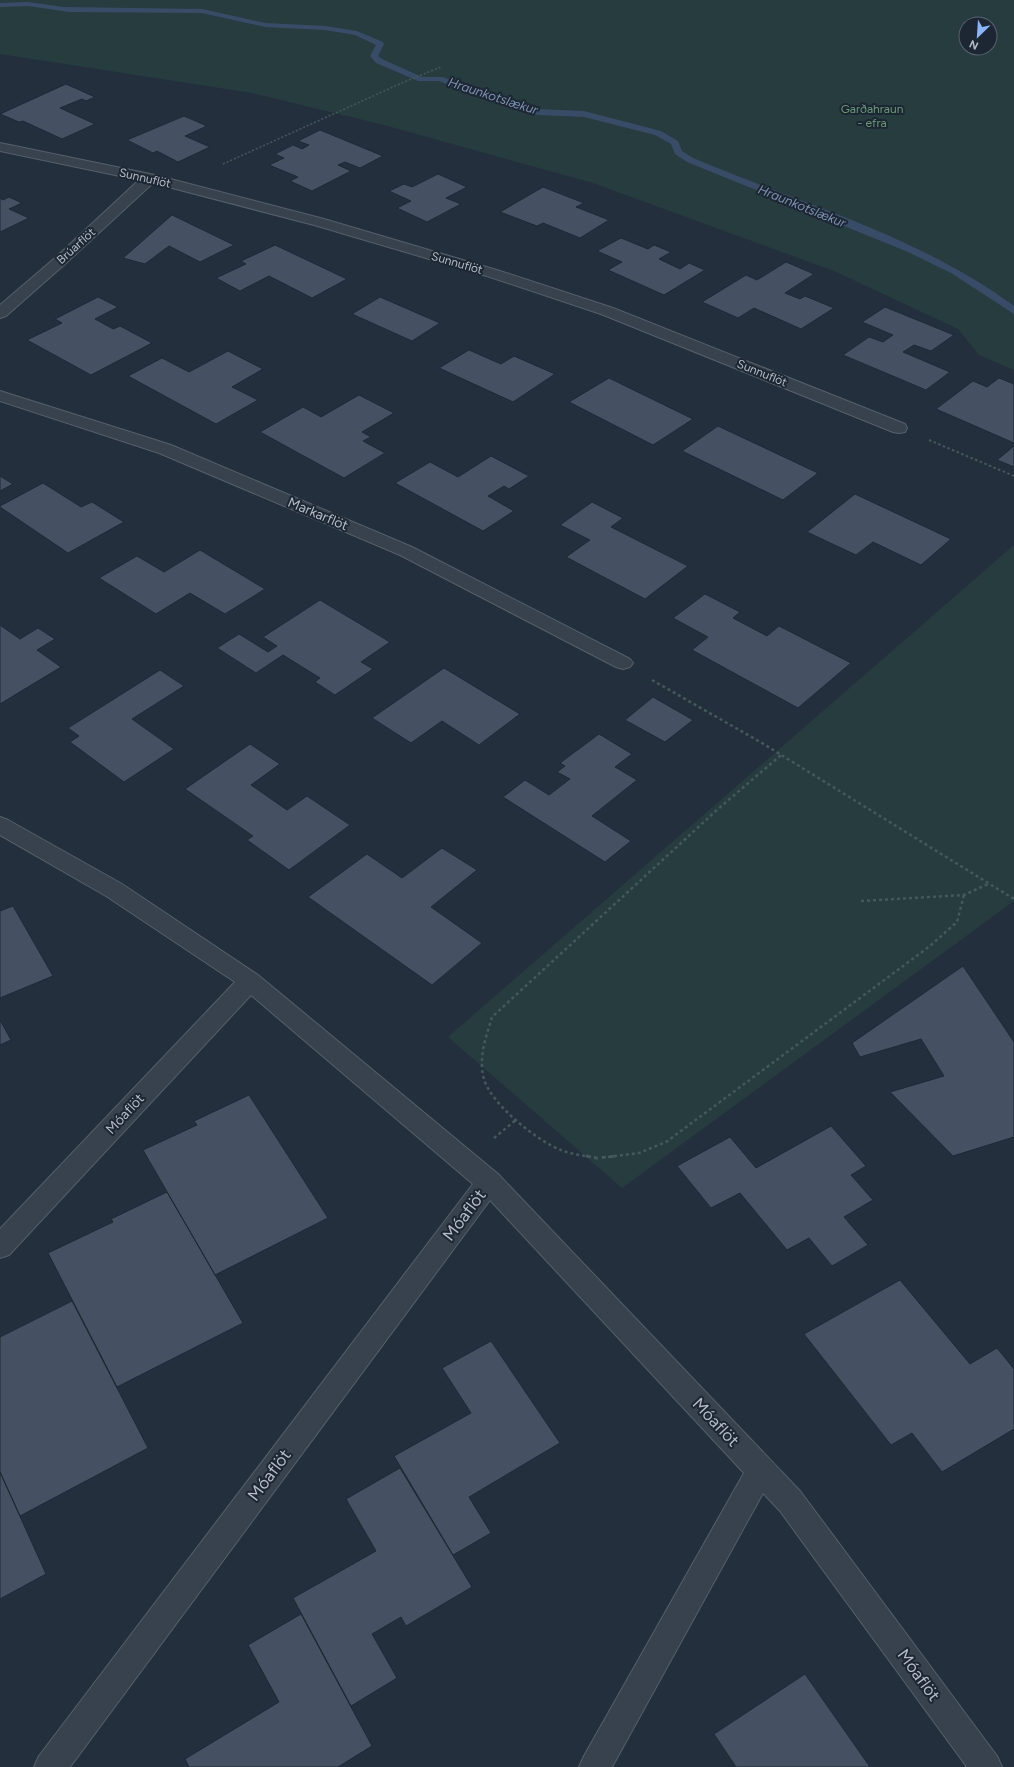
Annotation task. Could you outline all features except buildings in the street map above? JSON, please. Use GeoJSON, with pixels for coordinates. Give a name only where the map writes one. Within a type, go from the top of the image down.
{"type":"FeatureCollection","features":[{"type":"Feature","properties":{"kind":"street","name":"Sunnuflöt"},"geometry":{"type":"LineString","coordinates":[[0,147],[150,178],[319,222],[495,274],[607,311],[899,428]]}},
{"type":"Feature","properties":{"kind":"street","name":"Brúarflöt"},"geometry":{"type":"LineString","coordinates":[[0,313],[60,261],[150,178]]}},
{"type":"Feature","properties":{"kind":"street","name":"Markarflöt"},"geometry":{"type":"LineString","coordinates":[[0,396],[166,449],[406,551],[623,663]]}},
{"type":"Feature","properties":{"kind":"street","name":"Móaflöt"},"geometry":{"type":"LineString","coordinates":[[4,833],[114,890],[250,982],[489,1182],[790,1501],[986,1767]]}},
{"type":"Feature","properties":{"kind":"street","name":"Móaflöt"},"geometry":{"type":"LineString","coordinates":[[0,1247],[250,982]]}},
{"type":"Feature","properties":{"kind":"street","name":"Móaflöt"},"geometry":{"type":"LineString","coordinates":[[50,1767],[489,1182]]}},
{"type":"Feature","properties":{"kind":"street"},"geometry":{"type":"LineString","coordinates":[[595,1767],[761,1470]]}},
{"type":"Feature","properties":{"kind":"path"},"geometry":{"type":"LineString","coordinates":[[183,187],[200,175],[404,82],[441,67]]}},
{"type":"Feature","properties":{"kind":"path"},"geometry":{"type":"LineString","coordinates":[[899,428],[1014,476]]}},
{"type":"Feature","properties":{"kind":"path"},"geometry":{"type":"LineString","coordinates":[[623,663],[781,755],[1014,899]]}},
{"type":"Feature","properties":{"kind":"path"},"geometry":{"type":"LineString","coordinates":[[781,755],[718,809],[492,1017],[482,1048],[484,1079],[493,1098],[531,1133],[561,1150],[597,1158],[639,1153],[666,1142],[930,946],[957,922],[964,895]]}},
{"type":"Feature","properties":{"kind":"path"},"geometry":{"type":"LineString","coordinates":[[861,901],[964,895],[988,884]]}},
{"type":"Feature","properties":{"kind":"green space","name":"Garðahraun - efra"},"geometry":{"type":"Polygon","coordinates":[[[0,0],[1014,0],[1014,370],[979,355],[958,329],[834,271],[593,183],[384,125],[252,93],[0,54],[0,0]]]}},
{"type":"Feature","properties":{"kind":"green space"},"geometry":{"type":"Polygon","coordinates":[[[1014,545],[1014,901],[622,1188],[448,1037],[1014,545]]]}},
{"type":"Feature","properties":{"kind":"waterway","name":"Hraunkotslækur"},"geometry":{"type":"LineString","coordinates":[[0,5],[28,4],[69,10],[202,11],[265,25],[325,28],[357,33],[380,44],[374,56],[379,61],[421,79],[440,79],[478,94],[503,98],[527,109],[538,112],[584,114],[658,133],[675,143],[678,152],[690,160],[912,250],[975,283],[1014,311]]}}]}
